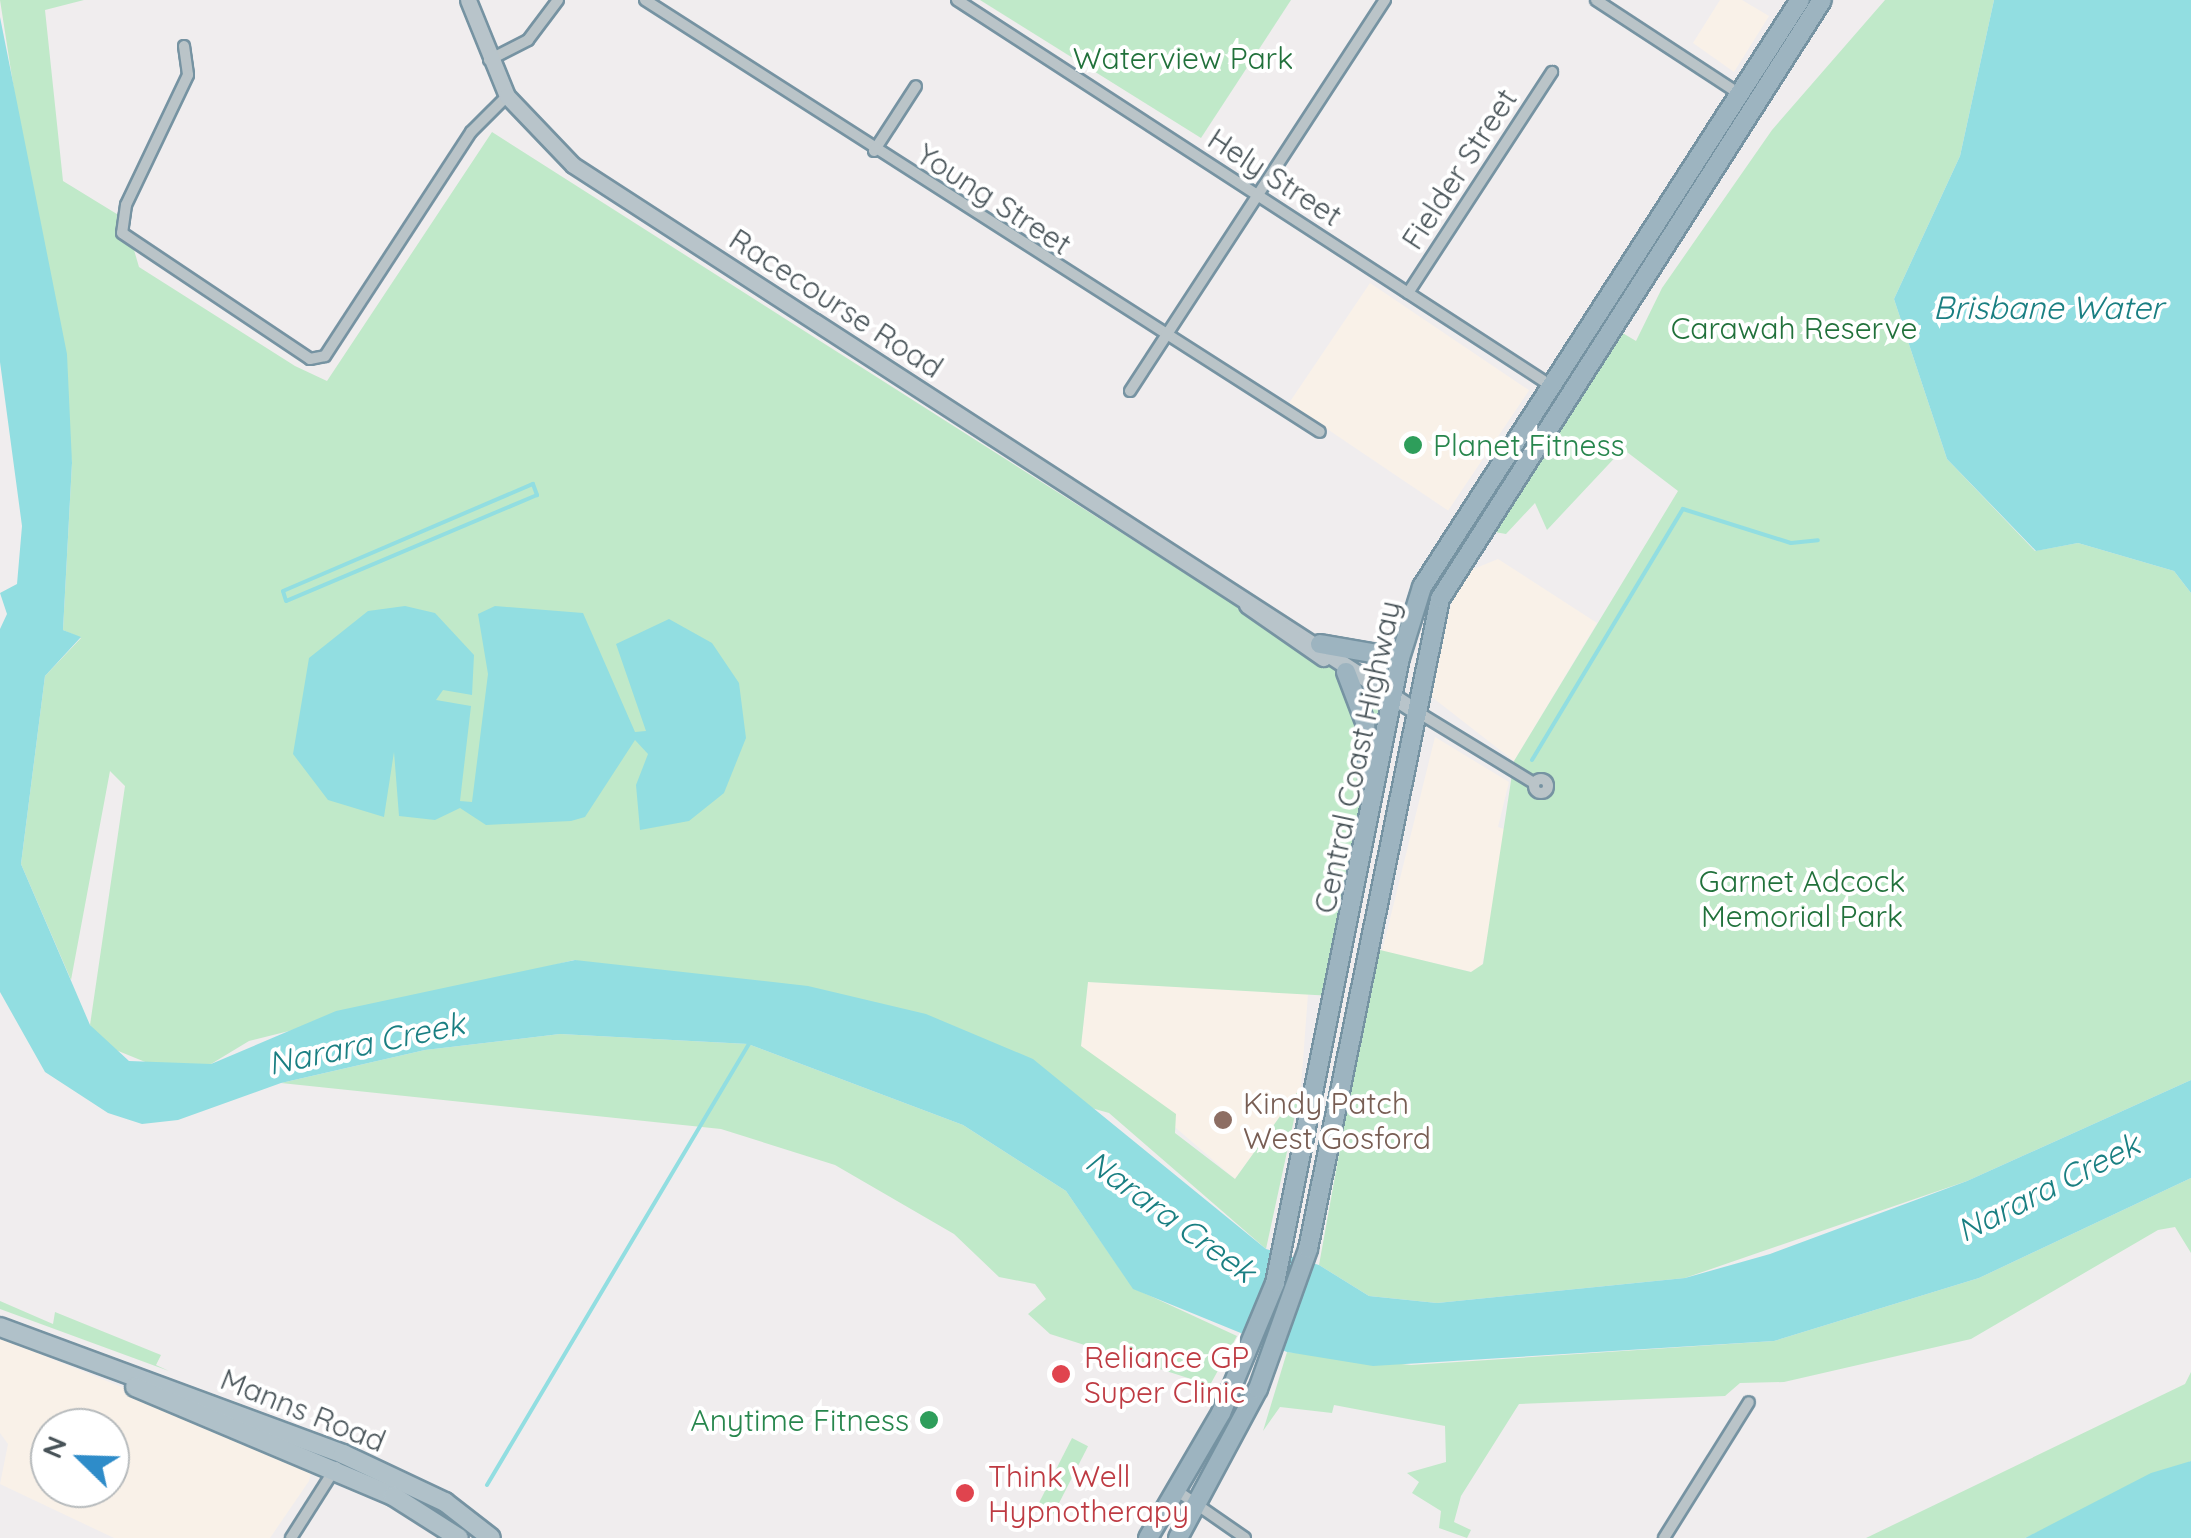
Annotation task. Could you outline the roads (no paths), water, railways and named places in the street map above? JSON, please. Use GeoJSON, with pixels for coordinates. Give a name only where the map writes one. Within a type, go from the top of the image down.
{"type":"FeatureCollection","features":[{"type":"Feature","properties":{"kind":"highway","name":"Central Coast Highway"},"geometry":{"type":"LineString","coordinates":[[1148,1538],[1250,1351],[1285,1245],[1400,658],[1432,567],[1797,0]]}},
{"type":"Feature","properties":{"kind":"highway","name":"Central Coast Highway"},"geometry":{"type":"LineString","coordinates":[[1178,1538],[1273,1354],[1308,1250],[1412,708],[1450,580],[1822,0]]}},
{"type":"Feature","properties":{"kind":"highway"},"geometry":{"type":"LineString","coordinates":[[1748,117],[1835,0]]}},
{"type":"Feature","properties":{"kind":"highway"},"geometry":{"type":"LineString","coordinates":[[1320,644],[1400,658]]}},
{"type":"Feature","properties":{"kind":"highway"},"geometry":{"type":"LineString","coordinates":[[1346,672],[1369,764],[1357,884]]}},
{"type":"Feature","properties":{"kind":"main road","name":"Racecourse Road"},"geometry":{"type":"LineString","coordinates":[[468,0],[488,61],[507,96],[573,166],[1237,596],[1346,672],[1393,696]]}},
{"type":"Feature","properties":{"kind":"main road","name":"Racecourse Road"},"geometry":{"type":"LineString","coordinates":[[1237,596],[1320,644],[1412,708]]}},
{"type":"Feature","properties":{"kind":"main road","name":"Manns Road"},"geometry":{"type":"LineString","coordinates":[[0,1327],[445,1502],[492,1538]]}},
{"type":"Feature","properties":{"kind":"main road","name":"Manns Road"},"geometry":{"type":"LineString","coordinates":[[339,1462],[458,1538]]}},
{"type":"Feature","properties":{"kind":"street"},"geometry":{"type":"LineString","coordinates":[[488,61],[528,40],[558,0]]}},
{"type":"Feature","properties":{"kind":"street","name":"Young Street"},"geometry":{"type":"LineString","coordinates":[[645,0],[1165,337],[1320,432]]}},
{"type":"Feature","properties":{"kind":"street","name":"Hely Street"},"geometry":{"type":"LineString","coordinates":[[957,0],[1567,396]]}},
{"type":"Feature","properties":{"kind":"street"},"geometry":{"type":"LineString","coordinates":[[1130,391],[1385,0]]}},
{"type":"Feature","properties":{"kind":"street"},"geometry":{"type":"LineString","coordinates":[[1596,0],[1738,93]]}},
{"type":"Feature","properties":{"kind":"street"},"geometry":{"type":"LineString","coordinates":[[184,46],[188,75],[122,218],[122,233],[143,252],[310,359],[326,356],[471,132],[507,96]]}},
{"type":"Feature","properties":{"kind":"street","name":"Fielder Street"},"geometry":{"type":"LineString","coordinates":[[1408,293],[1552,72]]}},
{"type":"Feature","properties":{"kind":"street"},"geometry":{"type":"LineString","coordinates":[[874,150],[916,86]]}},
{"type":"Feature","properties":{"kind":"street"},"geometry":{"type":"LineString","coordinates":[[1412,708],[1534,784]]}},
{"type":"Feature","properties":{"kind":"street"},"geometry":{"type":"LineString","coordinates":[[1664,1538],[1749,1402]]}},
{"type":"Feature","properties":{"kind":"street"},"geometry":{"type":"LineString","coordinates":[[292,1538],[339,1462]]}},
{"type":"Feature","properties":{"kind":"street"},"geometry":{"type":"LineString","coordinates":[[1176,1490],[1196,1509],[1244,1538]]}},
{"type":"Feature","properties":{"kind":"water","name":"Brisbane Water"},"geometry":{"type":"Polygon","coordinates":[[[1994,0],[2191,0],[2191,593],[2174,571],[2078,543],[2036,551],[1947,459],[1894,299],[1960,156],[1994,0]]]}},
{"type":"Feature","properties":{"kind":"water","name":"Narara Creek"},"geometry":{"type":"Polygon","coordinates":[[[0,17],[67,354],[72,463],[63,630],[81,637],[45,676],[21,864],[90,1025],[129,1061],[211,1064],[336,1011],[575,960],[808,986],[926,1014],[1033,1059],[1266,1249],[1319,1265],[1369,1296],[1437,1303],[1685,1278],[1770,1254],[1967,1181],[2191,1080],[2191,1178],[1979,1278],[1774,1341],[1373,1366],[1287,1352],[1133,1289],[1066,1191],[963,1125],[748,1044],[560,1034],[425,1050],[281,1083],[178,1120],[142,1124],[108,1113],[45,1072],[0,992],[0,629],[7,614],[0,593],[17,584],[22,526],[0,362],[0,17]]]}},
{"type":"Feature","properties":{"kind":"water"},"geometry":{"type":"Polygon","coordinates":[[[405,606],[435,613],[474,655],[472,695],[443,690],[436,700],[471,706],[460,801],[472,802],[488,674],[478,614],[495,606],[583,613],[635,732],[646,731],[616,644],[669,619],[712,643],[739,683],[746,738],[724,793],[689,821],[640,830],[636,785],[648,754],[635,740],[585,817],[571,821],[486,825],[460,808],[435,820],[399,816],[394,752],[384,817],[328,800],[293,754],[309,658],[368,611],[405,606]]]}},
{"type":"Feature","properties":{"kind":"water"},"geometry":{"type":"Polygon","coordinates":[[[2191,1461],[2191,1538],[2025,1538],[2151,1473],[2191,1461]]]}},
{"type":"Feature","properties":{"kind":"waterway"},"geometry":{"type":"LineString","coordinates":[[533,484],[537,495],[286,601],[283,591],[533,484]]}},
{"type":"Feature","properties":{"kind":"waterway"},"geometry":{"type":"LineString","coordinates":[[1532,760],[1683,509],[1791,543],[1818,540]]}},
{"type":"Feature","properties":{"kind":"waterway"},"geometry":{"type":"LineString","coordinates":[[487,1485],[750,1042]]}},
{"type":"Feature","properties":{"kind":"place","name":"Planet Fitness"},"geometry":{"type":"Point","coordinates":[1413,445]}},
{"type":"Feature","properties":{"kind":"place","name":"Kindy Patch West Gosford"},"geometry":{"type":"Point","coordinates":[1223,1120]}},
{"type":"Feature","properties":{"kind":"place","name":"Reliance GP Super Clinic"},"geometry":{"type":"Point","coordinates":[1061,1374]}},
{"type":"Feature","properties":{"kind":"place","name":"Anytime Fitness"},"geometry":{"type":"Point","coordinates":[929,1420]}},
{"type":"Feature","properties":{"kind":"place","name":"Think Well Hypnotherapy"},"geometry":{"type":"Point","coordinates":[965,1493]}},
{"type":"Feature","properties":{"kind":"park label","name":"Waterview Park"},"geometry":{"type":"Point","coordinates":[1183,58]}},
{"type":"Feature","properties":{"kind":"park label","name":"Carawah Reserve"},"geometry":{"type":"Point","coordinates":[1794,328]}},
{"type":"Feature","properties":{"kind":"park label","name":"Garnet Adcock Memorial Park"},"geometry":{"type":"Point","coordinates":[1802,898]}}]}
